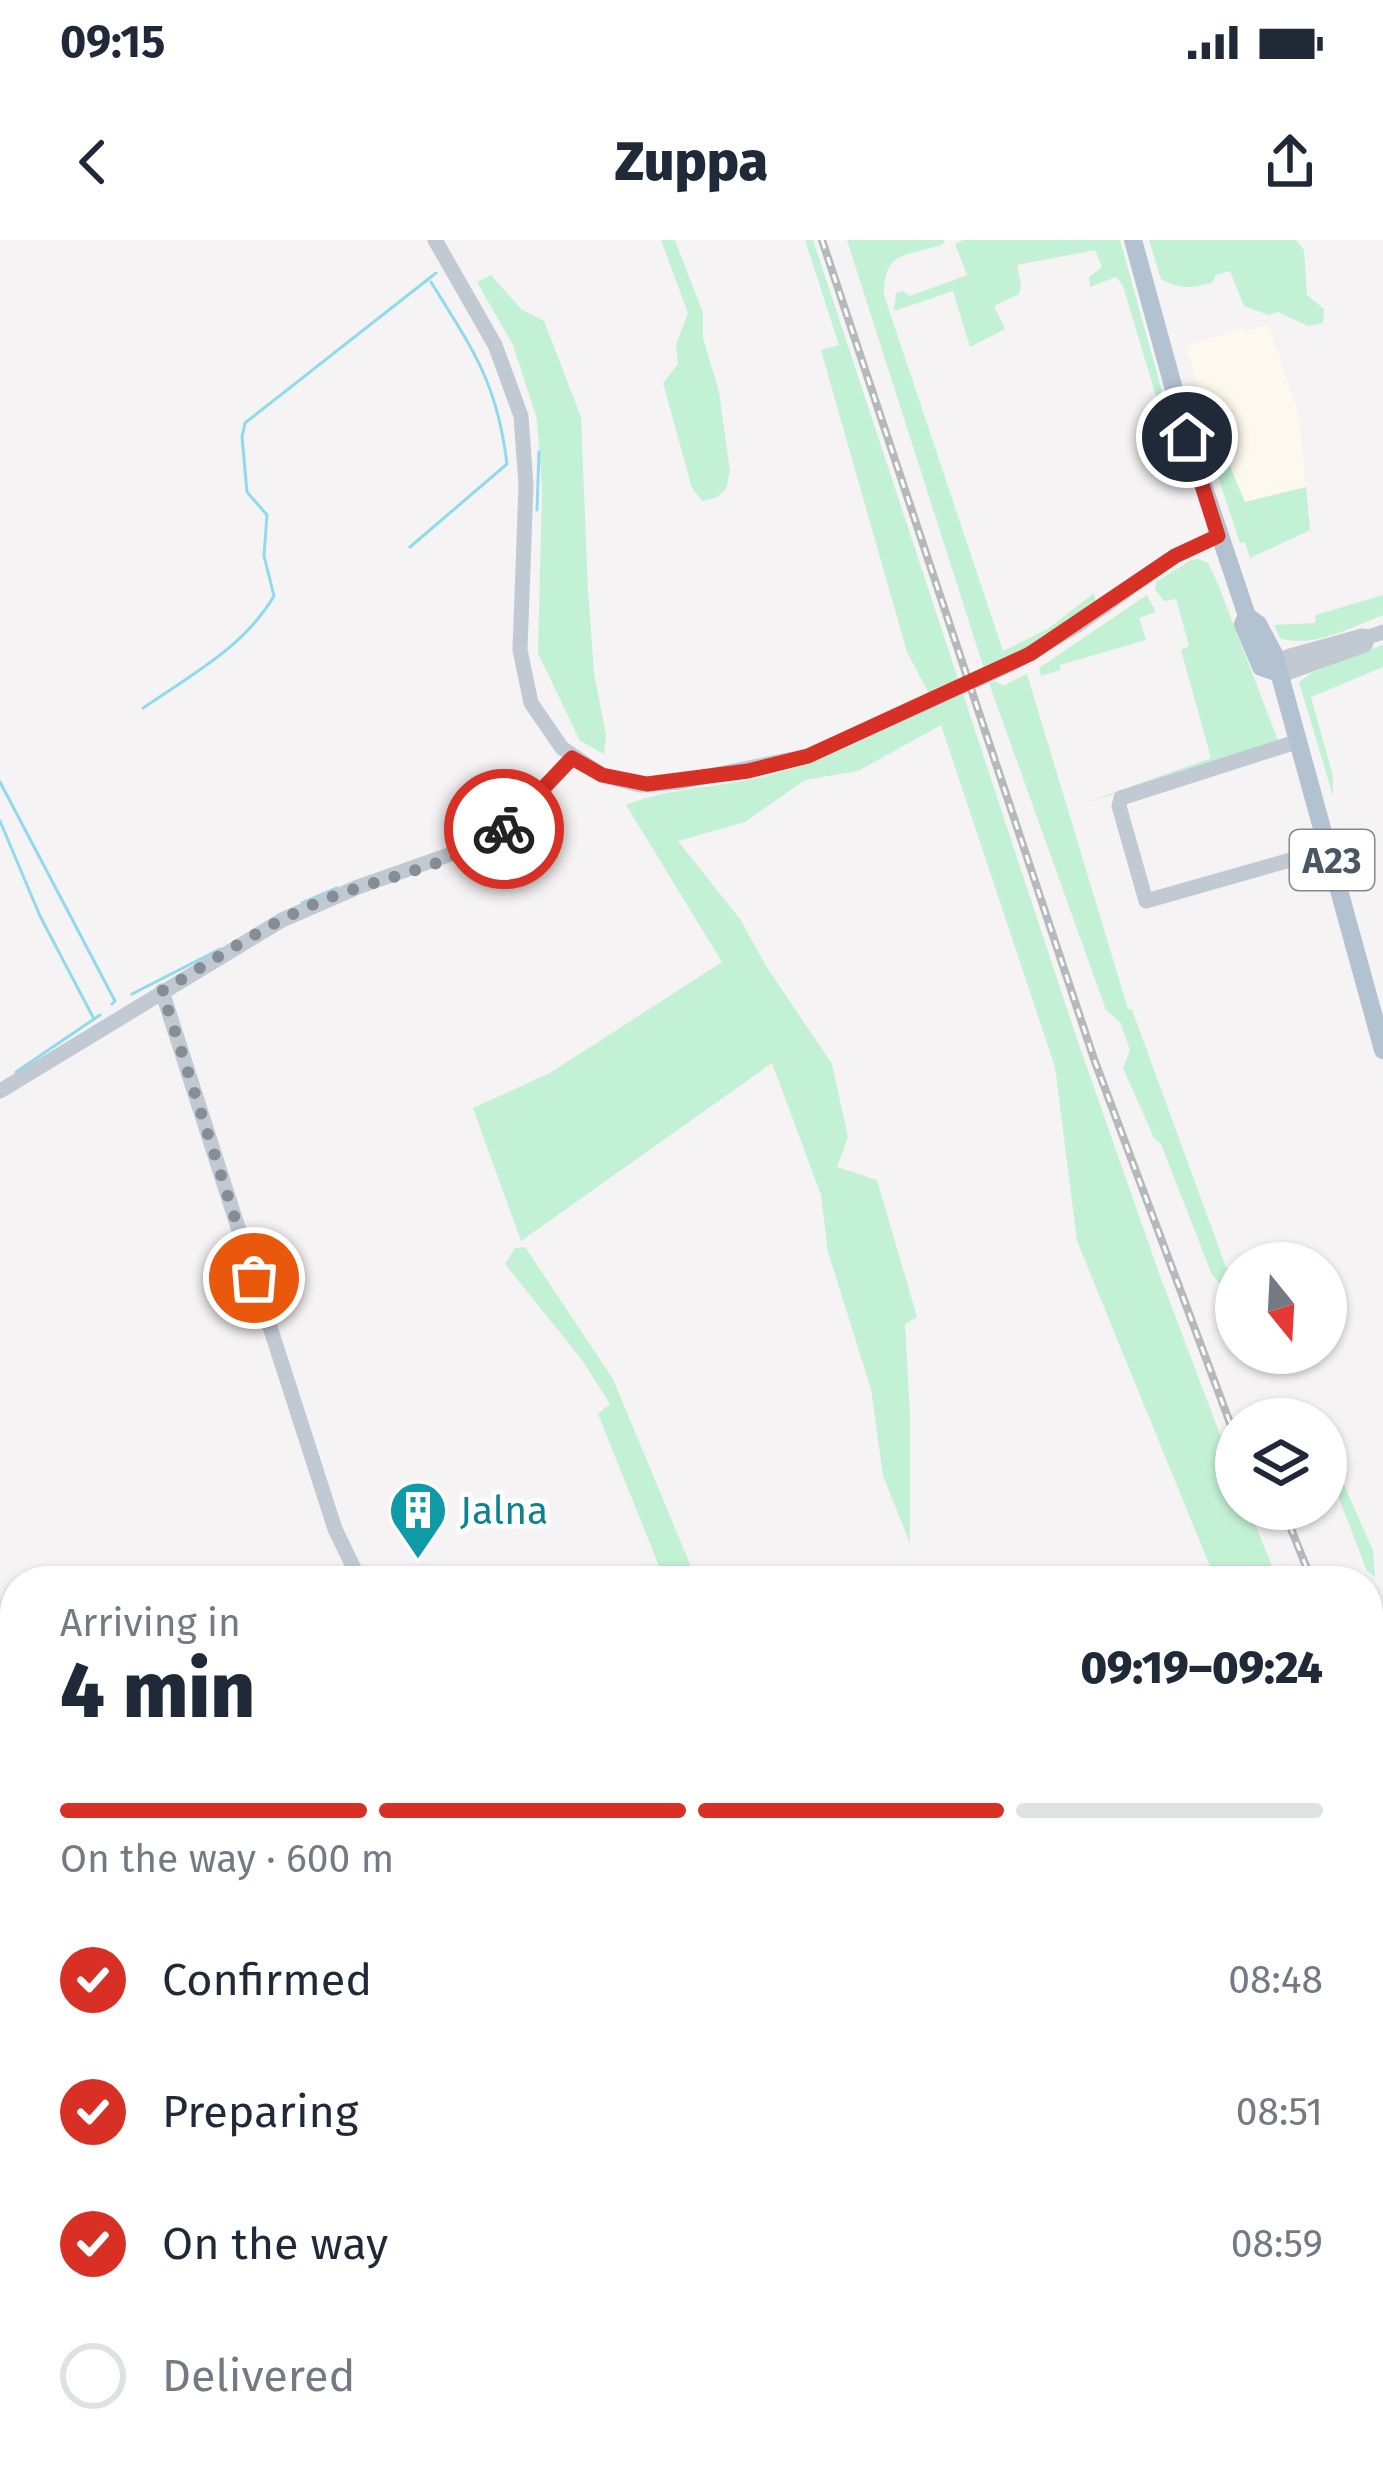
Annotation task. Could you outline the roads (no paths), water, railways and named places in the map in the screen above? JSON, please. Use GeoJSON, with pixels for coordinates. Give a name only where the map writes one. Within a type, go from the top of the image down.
{"type":"FeatureCollection","features":[{"type":"Feature","properties":{"kind":"main road","name":"A23"},"geometry":{"type":"LineString","coordinates":[[1133,240],[1218,536],[1247,616],[1258,624],[1270,646],[1383,1050]]}},
{"type":"Feature","properties":{"kind":"street"},"geometry":{"type":"LineString","coordinates":[[435,240],[496,345],[521,416],[526,446],[523,677],[543,726],[572,758],[602,775],[647,784],[748,771],[808,756],[1030,654],[1175,556],[1218,536]]}},
{"type":"Feature","properties":{"kind":"street"},"geometry":{"type":"LineString","coordinates":[[1276,672],[1287,674],[1365,645],[1376,635]]}},
{"type":"Feature","properties":{"kind":"street"},"geometry":{"type":"LineString","coordinates":[[1297,742],[1121,798],[1118,806],[1146,901],[1329,849]]}},
{"type":"Feature","properties":{"kind":"street"},"geometry":{"type":"LineString","coordinates":[[0,1091],[282,920],[484,842],[525,810],[572,758]]}},
{"type":"Feature","properties":{"kind":"street"},"geometry":{"type":"LineString","coordinates":[[162,991],[335,1529],[353,1566]]}},
{"type":"Feature","properties":{"kind":"waterway"},"geometry":{"type":"LineString","coordinates":[[143,708],[232,645],[274,596],[264,556],[267,515],[247,492],[245,423],[436,273]]}},
{"type":"Feature","properties":{"kind":"waterway"},"geometry":{"type":"LineString","coordinates":[[410,547],[507,464],[490,388],[431,282]]}},
{"type":"Feature","properties":{"kind":"waterway"},"geometry":{"type":"LineString","coordinates":[[537,510],[539,452]]}},
{"type":"Feature","properties":{"kind":"waterway"},"geometry":{"type":"LineString","coordinates":[[0,782],[115,1001],[112,1004]]}},
{"type":"Feature","properties":{"kind":"waterway"},"geometry":{"type":"LineString","coordinates":[[0,821],[40,916],[94,1019]]}},
{"type":"Feature","properties":{"kind":"waterway"},"geometry":{"type":"LineString","coordinates":[[302,903],[337,888]]}},
{"type":"Feature","properties":{"kind":"waterway"},"geometry":{"type":"LineString","coordinates":[[132,994],[220,949]]}},
{"type":"Feature","properties":{"kind":"waterway"},"geometry":{"type":"LineString","coordinates":[[16,1072],[100,1015]]}},
{"type":"Feature","properties":{"kind":"railway"},"geometry":{"type":"LineString","coordinates":[[822,240],[1094,1059],[1221,1398]]}},
{"type":"Feature","properties":{"kind":"railway"},"geometry":{"type":"LineString","coordinates":[[1291,1530],[1306,1566]]}},
{"type":"Feature","properties":{"kind":"place","name":"Jalna"},"geometry":{"type":"Point","coordinates":[418,1561]}}]}
